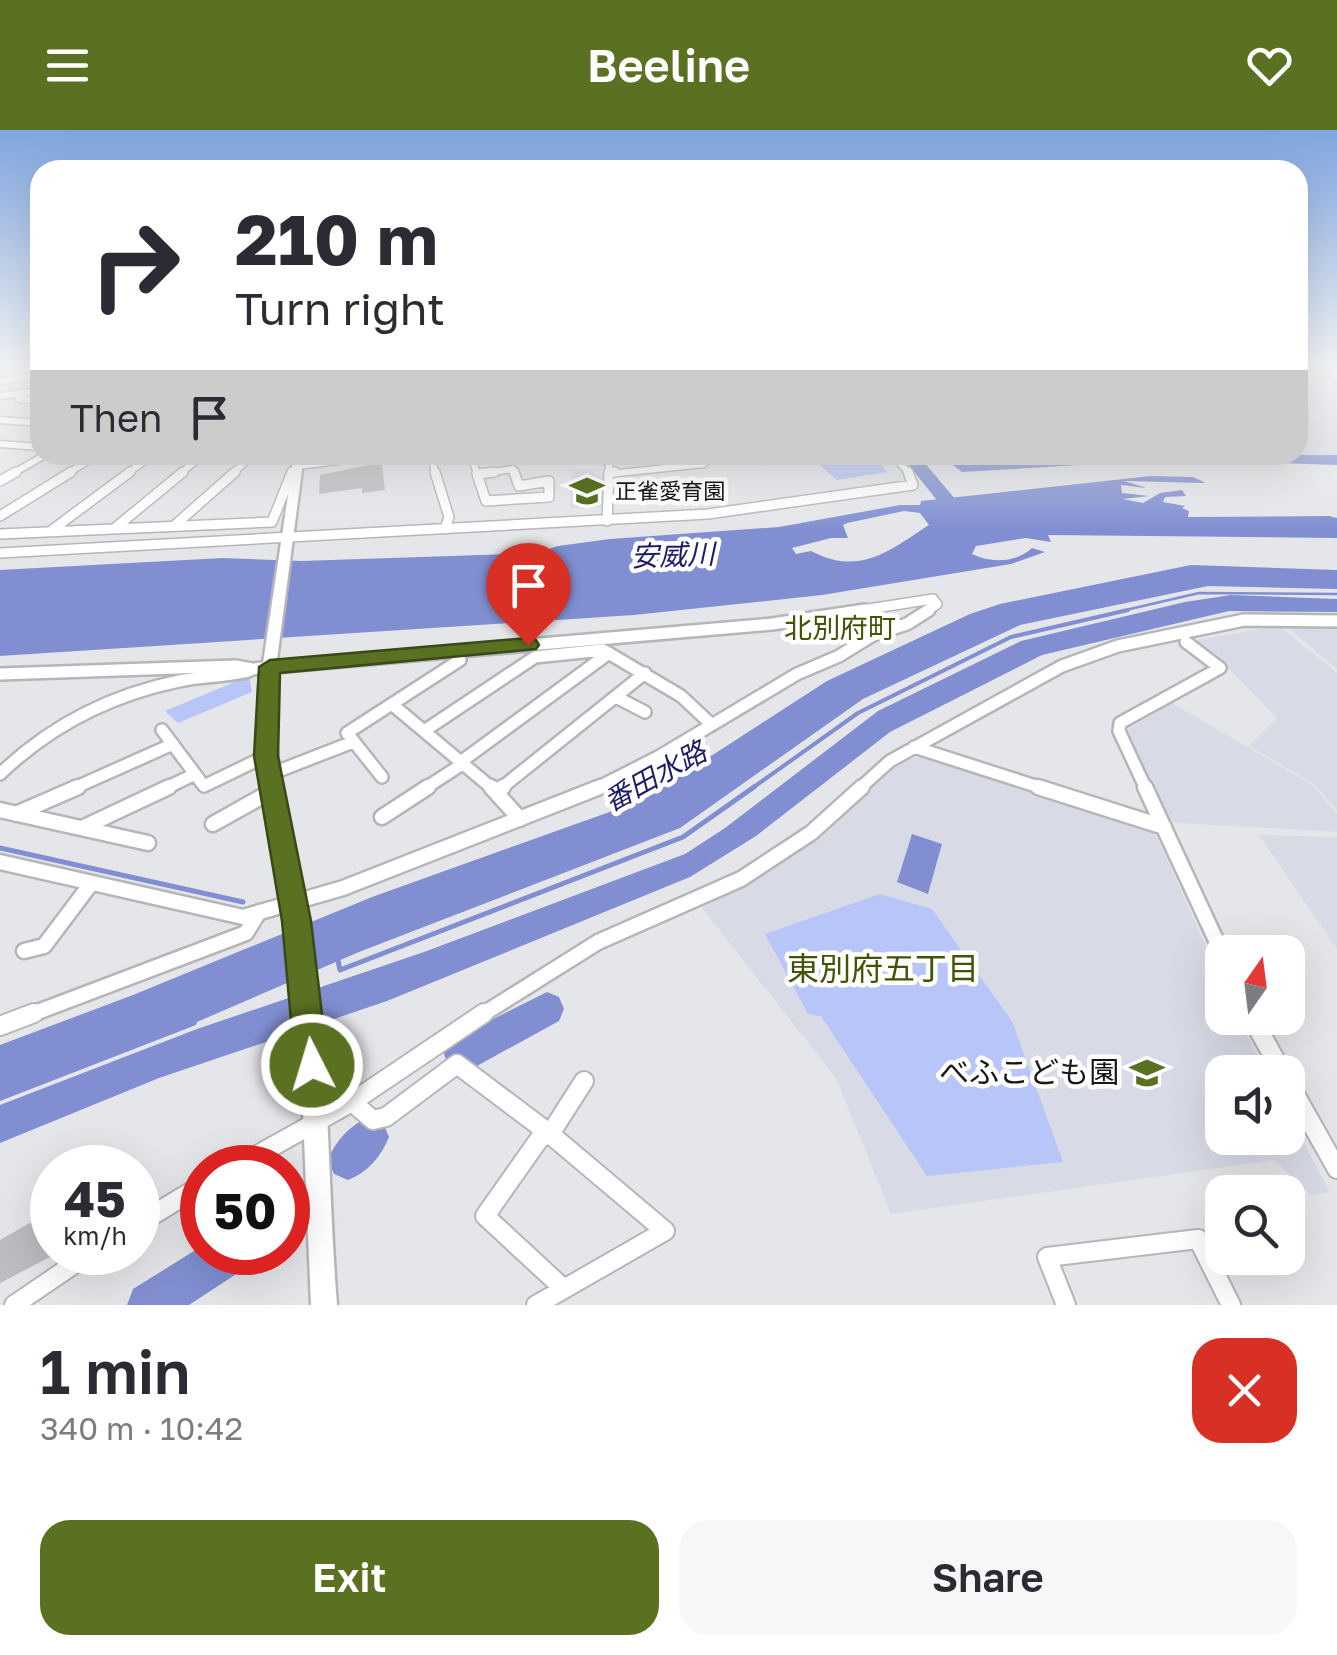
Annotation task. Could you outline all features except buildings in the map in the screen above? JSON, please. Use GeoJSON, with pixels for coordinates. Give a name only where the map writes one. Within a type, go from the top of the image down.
{"type":"FeatureCollection","features":[{"type":"Feature","properties":{"kind":"main road"},"geometry":{"type":"LineString","coordinates":[[298,465],[264,666],[266,756],[294,912],[310,1038],[324,1305]]}},
{"type":"Feature","properties":{"kind":"street"},"geometry":{"type":"LineString","coordinates":[[0,420],[30,422]]}},
{"type":"Feature","properties":{"kind":"street"},"geometry":{"type":"LineString","coordinates":[[3,446],[30,447]]}},
{"type":"Feature","properties":{"kind":"street"},"geometry":{"type":"LineString","coordinates":[[0,482],[30,464]]}},
{"type":"Feature","properties":{"kind":"street"},"geometry":{"type":"LineString","coordinates":[[0,516],[82,465]]}},
{"type":"Feature","properties":{"kind":"street"},"geometry":{"type":"LineString","coordinates":[[51,531],[140,465]]}},
{"type":"Feature","properties":{"kind":"street"},"geometry":{"type":"LineString","coordinates":[[115,528],[191,465]]}},
{"type":"Feature","properties":{"kind":"street"},"geometry":{"type":"LineString","coordinates":[[175,526],[242,465]]}},
{"type":"Feature","properties":{"kind":"street"},"geometry":{"type":"LineString","coordinates":[[0,534],[272,522],[288,476],[296,465]]}},
{"type":"Feature","properties":{"kind":"street"},"geometry":{"type":"LineString","coordinates":[[433,465],[449,517],[445,529]]}},
{"type":"Feature","properties":{"kind":"street"},"geometry":{"type":"LineString","coordinates":[[474,465],[476,474],[486,501],[550,497],[549,482],[519,486],[513,469],[476,474]]}},
{"type":"Feature","properties":{"kind":"street"},"geometry":{"type":"LineString","coordinates":[[608,465],[608,512]]}},
{"type":"Feature","properties":{"kind":"street"},"geometry":{"type":"LineString","coordinates":[[610,472],[692,465]]}},
{"type":"Feature","properties":{"kind":"street"},"geometry":{"type":"LineString","coordinates":[[0,553],[288,541],[608,512],[777,508],[913,486],[912,476],[902,465]]}},
{"type":"Feature","properties":{"kind":"street"},"geometry":{"type":"LineString","coordinates":[[0,862],[243,917],[260,912],[294,912],[344,888],[583,794],[797,674],[839,656],[873,635],[907,624],[937,604],[933,599],[535,658],[424,731]]}},
{"type":"Feature","properties":{"kind":"street"},"geometry":{"type":"LineString","coordinates":[[273,1145],[352,1102],[532,981],[598,942],[740,879],[810,833],[890,761],[1086,655],[1244,620],[1337,620]]}},
{"type":"Feature","properties":{"kind":"street"},"geometry":{"type":"LineString","coordinates":[[1186,642],[1220,668],[1120,723],[1120,731],[1214,935]]}},
{"type":"Feature","properties":{"kind":"street"},"geometry":{"type":"LineString","coordinates":[[382,817],[463,762],[604,647]]}},
{"type":"Feature","properties":{"kind":"street"},"geometry":{"type":"LineString","coordinates":[[0,674],[264,666],[604,647],[680,696],[712,725]]}},
{"type":"Feature","properties":{"kind":"street"},"geometry":{"type":"LineString","coordinates":[[382,777],[347,733],[460,660]]}},
{"type":"Feature","properties":{"kind":"street"},"geometry":{"type":"LineString","coordinates":[[3,768],[41,738],[135,694],[176,681],[264,666]]}},
{"type":"Feature","properties":{"kind":"street"},"geometry":{"type":"LineString","coordinates":[[496,792],[646,673]]}},
{"type":"Feature","properties":{"kind":"street"},"geometry":{"type":"LineString","coordinates":[[616,697],[645,712]]}},
{"type":"Feature","properties":{"kind":"street"},"geometry":{"type":"LineString","coordinates":[[394,706],[463,762],[520,819]]}},
{"type":"Feature","properties":{"kind":"street"},"geometry":{"type":"LineString","coordinates":[[162,730],[204,786],[266,756]]}},
{"type":"Feature","properties":{"kind":"street"},"geometry":{"type":"LineString","coordinates":[[213,824],[269,783],[353,742]]}},
{"type":"Feature","properties":{"kind":"street"},"geometry":{"type":"LineString","coordinates":[[16,814],[173,744]]}},
{"type":"Feature","properties":{"kind":"street"},"geometry":{"type":"LineString","coordinates":[[914,747],[1164,827]]}},
{"type":"Feature","properties":{"kind":"street"},"geometry":{"type":"LineString","coordinates":[[84,827],[194,775]]}},
{"type":"Feature","properties":{"kind":"street"},"geometry":{"type":"LineString","coordinates":[[0,810],[148,843]]}},
{"type":"Feature","properties":{"kind":"street"},"geometry":{"type":"LineString","coordinates":[[24,951],[44,946],[90,885]]}},
{"type":"Feature","properties":{"kind":"street"},"geometry":{"type":"LineString","coordinates":[[0,1026],[246,933],[260,912]]}},
{"type":"Feature","properties":{"kind":"street"},"geometry":{"type":"LineString","coordinates":[[352,1102],[373,1120],[386,1116],[458,1064],[550,1134],[665,1231],[536,1305]]}},
{"type":"Feature","properties":{"kind":"street"},"geometry":{"type":"LineString","coordinates":[[564,1289],[485,1216],[540,1138],[550,1134],[584,1081]]}},
{"type":"Feature","properties":{"kind":"street"},"geometry":{"type":"LineString","coordinates":[[1305,1113],[1337,1170]]}},
{"type":"Feature","properties":{"kind":"street"},"geometry":{"type":"LineString","coordinates":[[1066,1305],[1047,1256],[1198,1240],[1231,1305]]}},
{"type":"Feature","properties":{"kind":"street"},"geometry":{"type":"LineString","coordinates":[[14,1305],[58,1275]]}},
{"type":"Feature","properties":{"kind":"shaded area"},"geometry":{"type":"Polygon","coordinates":[[[1308,420],[1337,420],[1337,456],[1308,455],[1308,420]]]}},
{"type":"Feature","properties":{"kind":"shaded area"},"geometry":{"type":"Polygon","coordinates":[[[820,465],[881,465],[887,472],[837,480],[820,465]]]}},
{"type":"Feature","properties":{"kind":"shaded area","name":"正雀愛育園"},"geometry":{"type":"Polygon","coordinates":[[[572,470],[595,470],[595,475],[603,475],[603,507],[570,508],[572,470]]]}},
{"type":"Feature","properties":{"kind":"shaded area"},"geometry":{"type":"Polygon","coordinates":[[[1279,626],[1337,673],[1337,810],[1314,784],[1249,746],[1277,718],[1231,671],[1190,641],[1279,626]]]}},
{"type":"Feature","properties":{"kind":"shaded area"},"geometry":{"type":"Polygon","coordinates":[[[1286,626],[1337,628],[1337,669],[1286,626]]]}},
{"type":"Feature","properties":{"kind":"shaded area"},"geometry":{"type":"Polygon","coordinates":[[[249,676],[252,692],[178,723],[165,711],[249,676]]]}},
{"type":"Feature","properties":{"kind":"shaded area"},"geometry":{"type":"Polygon","coordinates":[[[1172,703],[1312,785],[1337,814],[1337,832],[1176,823],[1169,819],[1126,731],[1172,703]]]}},
{"type":"Feature","properties":{"kind":"shaded area"},"geometry":{"type":"Polygon","coordinates":[[[919,757],[1149,829],[1158,839],[1205,945],[1205,1035],[1246,1035],[1256,1055],[1205,1055],[1205,1155],[1305,1155],[1305,1146],[1330,1192],[1311,1195],[1305,1189],[1305,1175],[1290,1175],[1274,1160],[891,1214],[836,1078],[702,908],[761,875],[845,814],[901,762],[919,757]]]}},
{"type":"Feature","properties":{"kind":"shaded area"},"geometry":{"type":"Polygon","coordinates":[[[1259,835],[1337,837],[1337,949],[1259,835]]]}},
{"type":"Feature","properties":{"kind":"shaded area"},"geometry":{"type":"Polygon","coordinates":[[[880,894],[932,909],[1012,1021],[1063,1162],[927,1176],[821,1016],[808,1014],[765,934],[880,894]]]}},
{"type":"Feature","properties":{"kind":"water","name":"安威川"},"geometry":{"type":"Polygon","coordinates":[[[1151,476],[1193,477],[1206,483],[1124,481],[1147,488],[1121,485],[1122,493],[1149,496],[1123,499],[1143,503],[1160,493],[1182,490],[1186,496],[1165,497],[1163,502],[1185,506],[1182,508],[1189,511],[1188,517],[1329,516],[1337,518],[1337,538],[1048,535],[1051,542],[1026,538],[976,546],[972,554],[1004,560],[1032,548],[1045,552],[1011,564],[822,595],[634,615],[0,656],[0,570],[223,558],[301,561],[537,553],[610,539],[779,527],[900,505],[920,505],[921,501],[1151,476]],[[904,511],[847,523],[843,525],[848,538],[792,548],[796,554],[811,551],[829,558],[860,561],[887,551],[929,525],[920,513],[904,511]]]}},
{"type":"Feature","properties":{"kind":"water"},"geometry":{"type":"Polygon","coordinates":[[[1191,565],[1337,570],[1337,589],[1208,586],[1020,625],[863,699],[680,828],[359,952],[196,1025],[0,1101],[0,1045],[372,897],[643,800],[827,681],[970,614],[1000,604],[1191,565]]]}},
{"type":"Feature","properties":{"kind":"water"},"geometry":{"type":"Polygon","coordinates":[[[1231,595],[1337,599],[1337,612],[1229,611],[1042,655],[890,732],[756,836],[690,877],[387,1001],[159,1078],[0,1143],[0,1105],[197,1029],[424,952],[685,854],[878,711],[1021,641],[1185,602],[1231,595]]]}},
{"type":"Feature","properties":{"kind":"water"},"geometry":{"type":"Polygon","coordinates":[[[912,834],[942,844],[928,894],[897,882],[912,834]]]}},
{"type":"Feature","properties":{"kind":"waterway"},"geometry":{"type":"LineString","coordinates":[[1308,459],[1337,460]]}},
{"type":"Feature","properties":{"kind":"waterway"},"geometry":{"type":"LineString","coordinates":[[917,465],[965,523]]}},
{"type":"Feature","properties":{"kind":"waterway"},"geometry":{"type":"LineString","coordinates":[[960,465],[995,465]]}},
{"type":"Feature","properties":{"kind":"waterway"},"geometry":{"type":"LineString","coordinates":[[1117,612],[1199,593],[1337,594]]}},
{"type":"Feature","properties":{"kind":"waterway"},"geometry":{"type":"LineString","coordinates":[[751,789],[858,713],[1011,637],[1128,610]]}},
{"type":"Feature","properties":{"kind":"waterway"},"geometry":{"type":"LineString","coordinates":[[338,960],[340,970],[683,837],[754,787]]}},
{"type":"Feature","properties":{"kind":"waterway"},"geometry":{"type":"LineString","coordinates":[[0,848],[243,902]]}},
{"type":"Feature","properties":{"kind":"waterway"},"geometry":{"type":"LineString","coordinates":[[462,1054],[547,1009]]}},
{"type":"Feature","properties":{"kind":"waterway"},"geometry":{"type":"LineString","coordinates":[[348,1160],[369,1137]]}},
{"type":"Feature","properties":{"kind":"waterway"},"geometry":{"type":"LineString","coordinates":[[149,1305],[196,1275]]}},
{"type":"Feature","properties":{"kind":"place","name":"正雀愛育園"},"geometry":{"type":"Point","coordinates":[587,491]}},
{"type":"Feature","properties":{"kind":"place","name":"べふこども園"},"geometry":{"type":"Point","coordinates":[1147,1073]}},
{"type":"Feature","properties":{"kind":"district","name":"北別府町"},"geometry":{"type":"Point","coordinates":[840,628]}},
{"type":"Feature","properties":{"kind":"district","name":"東別府五丁目"},"geometry":{"type":"Point","coordinates":[883,969]}},
{"type":"Feature","properties":{"kind":"route"},"geometry":{"type":"LineString","coordinates":[[312,1065],[297,921],[290,904],[266,756],[270,667],[528,645]]}},
{"type":"Feature","properties":{"kind":"water label","name":"番田水路"},"geometry":{"type":"Point","coordinates":[655,776]}}]}
